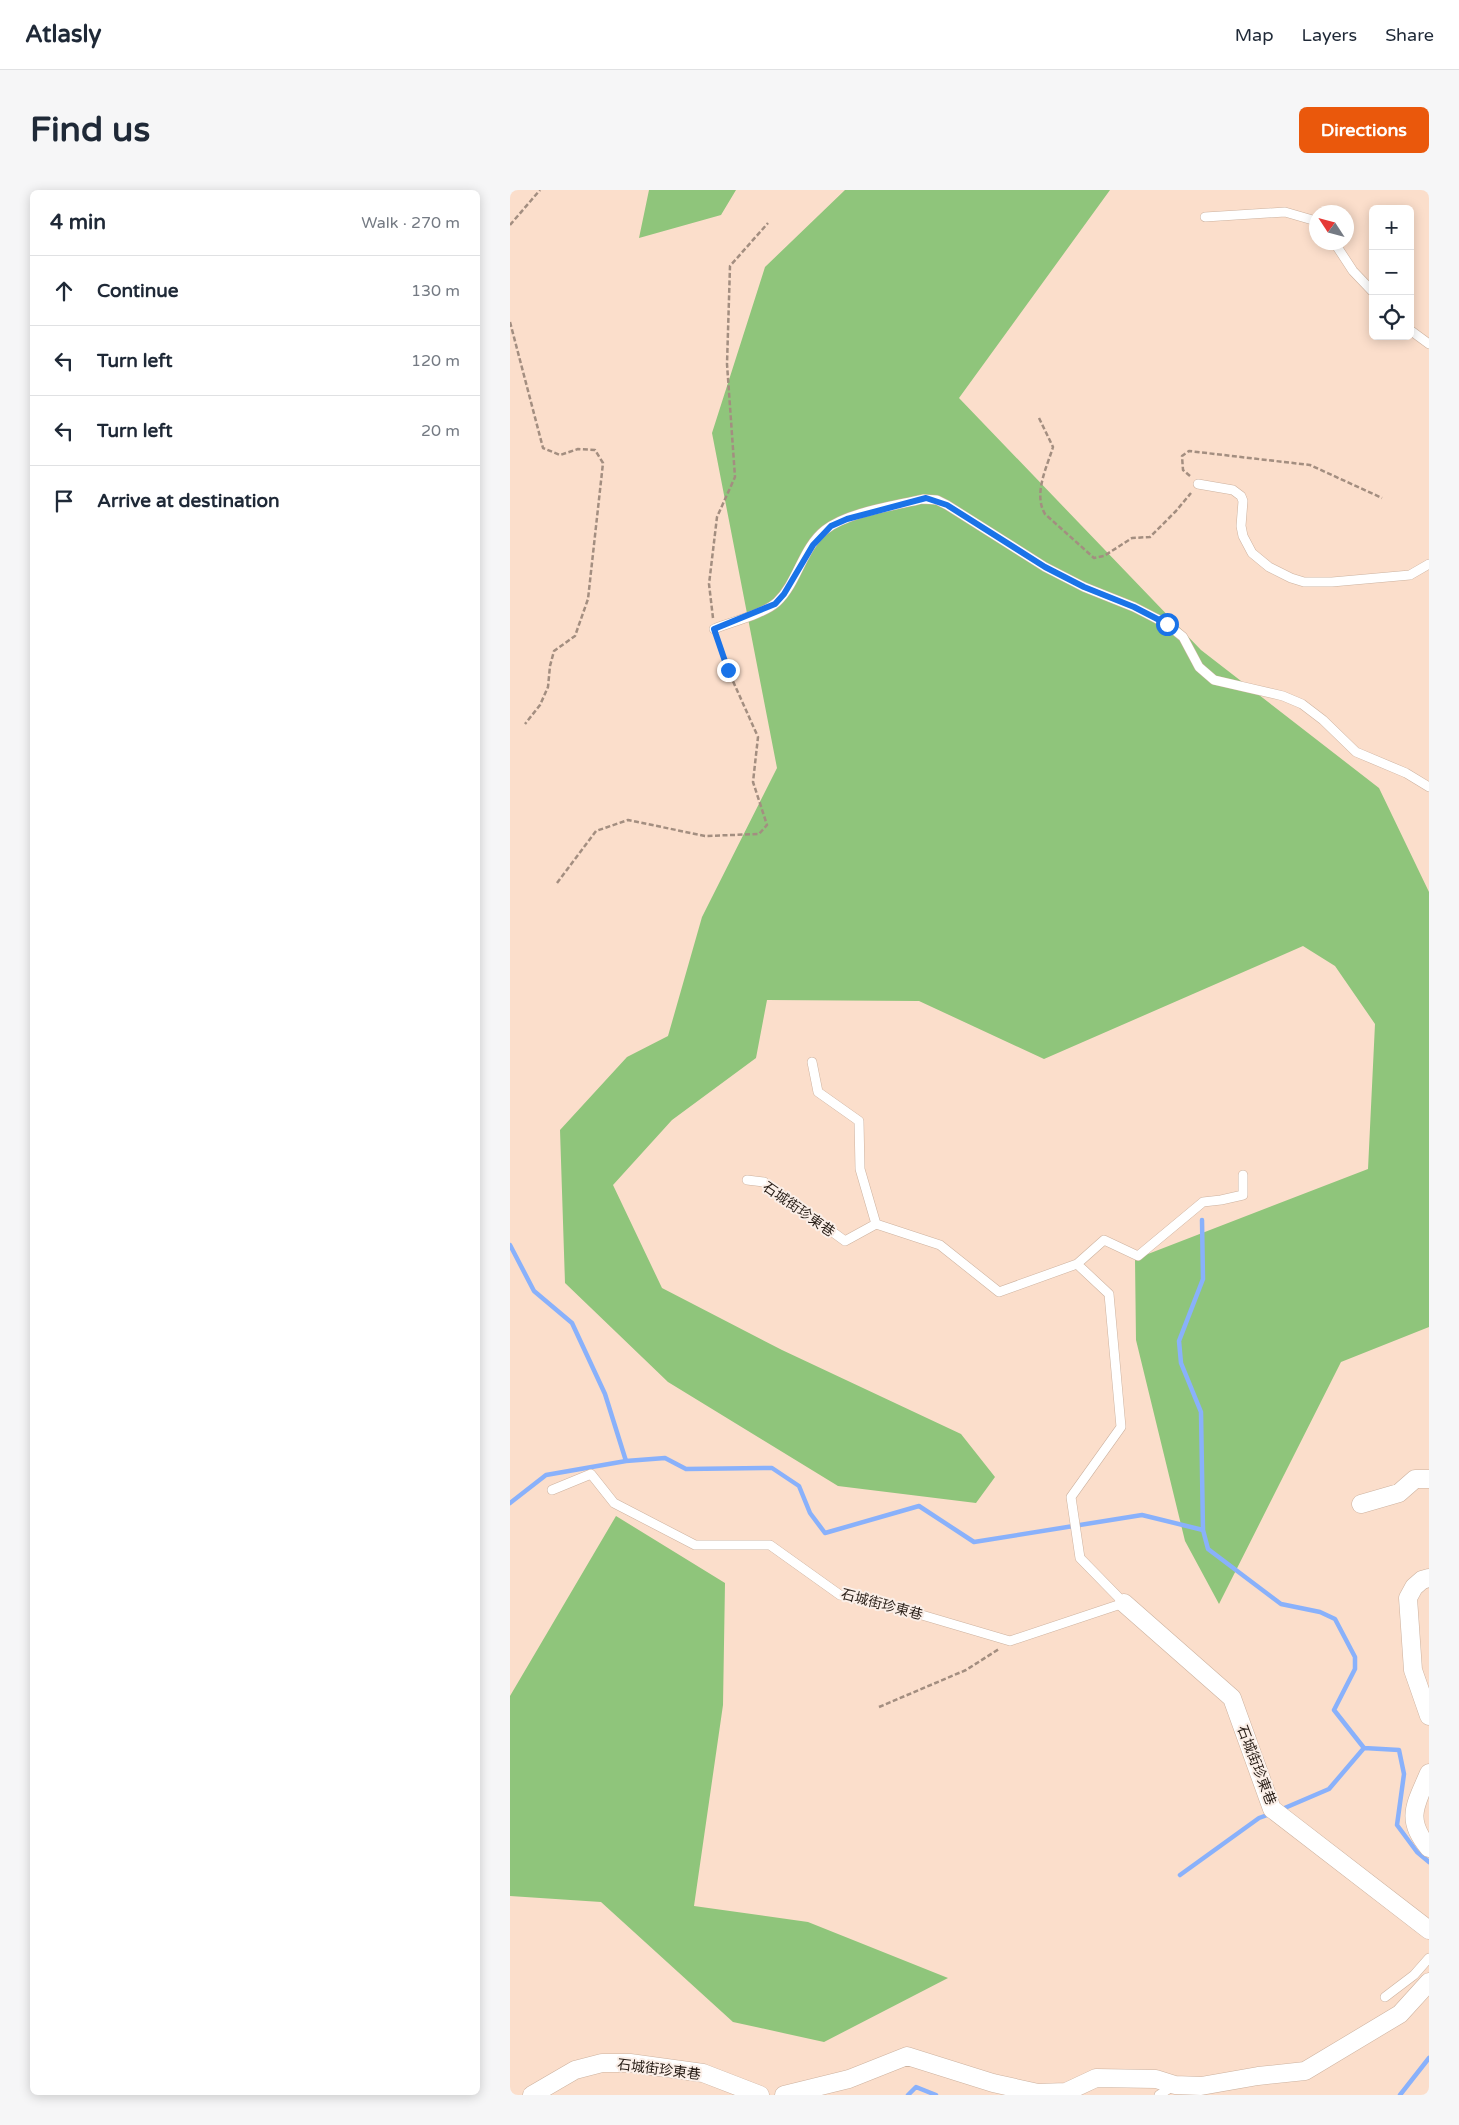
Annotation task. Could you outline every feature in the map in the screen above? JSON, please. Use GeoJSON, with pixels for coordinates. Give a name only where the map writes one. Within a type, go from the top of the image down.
{"type":"FeatureCollection","features":[{"type":"Feature","properties":{"kind":"street"},"geometry":{"type":"LineString","coordinates":[[1361,1504],[1399,1493],[1415,1479],[1429,1479]]}},
{"type":"Feature","properties":{"kind":"street"},"geometry":{"type":"LineString","coordinates":[[1429,1578],[1422,1580],[1408,1598],[1413,1670],[1429,1716]]}},
{"type":"Feature","properties":{"kind":"street","name":"石城街珍東巷"},"geometry":{"type":"LineString","coordinates":[[1124,1603],[1232,1698],[1272,1809],[1429,1930]]}},
{"type":"Feature","properties":{"kind":"street"},"geometry":{"type":"LineString","coordinates":[[1429,1773],[1420,1791],[1414,1811],[1414,1823],[1420,1838],[1429,1848]]}},
{"type":"Feature","properties":{"kind":"street"},"geometry":{"type":"LineString","coordinates":[[784,2095],[849,2080],[907,2056],[993,2084],[1038,2092],[1066,2092],[1096,2078],[1156,2079],[1175,2085],[1201,2086],[1258,2076],[1305,2071],[1400,2014],[1429,1982]]}},
{"type":"Feature","properties":{"kind":"street","name":"石城街珍東巷"},"geometry":{"type":"LineString","coordinates":[[532,2095],[575,2070],[602,2062],[630,2063],[703,2073],[760,2095]]}},
{"type":"Feature","properties":{"kind":"lane"},"geometry":{"type":"LineString","coordinates":[[1205,217],[1285,212],[1309,219]]}},
{"type":"Feature","properties":{"kind":"lane"},"geometry":{"type":"LineString","coordinates":[[1339,250],[1353,271],[1369,288]]}},
{"type":"Feature","properties":{"kind":"lane"},"geometry":{"type":"LineString","coordinates":[[1414,333],[1429,344]]}},
{"type":"Feature","properties":{"kind":"lane"},"geometry":{"type":"LineString","coordinates":[[1198,484],[1233,490],[1241,496],[1243,502],[1241,526],[1252,553],[1269,568],[1292,578],[1304,582],[1332,582],[1410,575],[1429,564]]}},
{"type":"Feature","properties":{"kind":"lane"},"geometry":{"type":"LineString","coordinates":[[714,629],[775,604],[784,594],[813,545],[831,526],[847,519],[923,499],[937,500],[1045,567],[1084,587],[1134,607],[1167,624],[1183,636],[1199,667],[1214,680],[1284,696],[1302,704],[1323,720],[1356,752],[1406,773],[1429,787]]}},
{"type":"Feature","properties":{"kind":"lane"},"geometry":{"type":"LineString","coordinates":[[812,1062],[818,1092],[858,1122],[860,1169],[876,1224],[940,1245],[999,1292],[1077,1264],[1104,1240],[1138,1256],[1203,1202],[1221,1200],[1243,1194],[1243,1175]]}},
{"type":"Feature","properties":{"kind":"lane","name":"石城街珍東巷"},"geometry":{"type":"LineString","coordinates":[[747,1180],[764,1182],[845,1241],[876,1224]]}},
{"type":"Feature","properties":{"kind":"lane","name":"石城街珍東巷"},"geometry":{"type":"LineString","coordinates":[[1077,1264],[1109,1294],[1121,1427],[1071,1497],[1080,1558],[1124,1603]]}},
{"type":"Feature","properties":{"kind":"lane","name":"石城街珍東巷"},"geometry":{"type":"LineString","coordinates":[[552,1490],[591,1474],[614,1503],[695,1545],[770,1545],[840,1595],[915,1613],[1010,1641]]}},
{"type":"Feature","properties":{"kind":"lane"},"geometry":{"type":"LineString","coordinates":[[1010,1641],[1124,1603]]}},
{"type":"Feature","properties":{"kind":"lane"},"geometry":{"type":"LineString","coordinates":[[1385,1997],[1414,1974],[1429,1958]]}},
{"type":"Feature","properties":{"kind":"lane"},"geometry":{"type":"LineString","coordinates":[[1159,2095],[1175,2085]]}},
{"type":"Feature","properties":{"kind":"path"},"geometry":{"type":"LineString","coordinates":[[510,224],[540,190]]}},
{"type":"Feature","properties":{"kind":"path"},"geometry":{"type":"LineString","coordinates":[[556,883],[596,831],[628,820],[705,836],[759,834],[767,825],[753,782],[758,737],[728,670],[714,629],[709,584],[717,518],[735,477],[727,364],[730,266],[768,223]]}},
{"type":"Feature","properties":{"kind":"path"},"geometry":{"type":"LineString","coordinates":[[510,322],[543,448],[560,455],[578,449],[595,450],[603,463],[588,599],[575,636],[554,651],[548,687],[540,705],[524,724]]}},
{"type":"Feature","properties":{"kind":"path"},"geometry":{"type":"LineString","coordinates":[[1039,418],[1053,447],[1040,494],[1039,505],[1045,514],[1094,558],[1104,556],[1132,538],[1150,536],[1176,511],[1198,484],[1184,470],[1182,456],[1189,451],[1310,465],[1382,498]]}},
{"type":"Feature","properties":{"kind":"path"},"geometry":{"type":"LineString","coordinates":[[879,1707],[966,1670],[1010,1641]]}},
{"type":"Feature","properties":{"kind":"green space"},"geometry":{"type":"Polygon","coordinates":[[[649,190],[736,190],[721,215],[639,238],[649,190]]]}},
{"type":"Feature","properties":{"kind":"green space"},"geometry":{"type":"Polygon","coordinates":[[[845,190],[1110,190],[959,398],[1201,650],[1379,788],[1429,892],[1429,1327],[1341,1362],[1219,1604],[1185,1541],[1136,1340],[1135,1259],[1368,1169],[1375,1024],[1335,966],[1303,946],[1044,1059],[919,1001],[767,1000],[756,1058],[672,1120],[613,1185],[662,1288],[782,1350],[961,1434],[995,1477],[976,1503],[838,1486],[668,1382],[565,1283],[560,1130],[627,1057],[668,1036],[702,917],[777,768],[712,433],[765,267],[845,190]]]}},
{"type":"Feature","properties":{"kind":"green space"},"geometry":{"type":"Polygon","coordinates":[[[616,1516],[725,1583],[723,1705],[694,1906],[808,1922],[948,1978],[824,2042],[733,2022],[601,1902],[510,1896],[510,1696],[616,1516]]]}},
{"type":"Feature","properties":{"kind":"waterway"},"geometry":{"type":"LineString","coordinates":[[1202,1220],[1203,1279],[1179,1341],[1181,1363],[1201,1412],[1203,1530]]}},
{"type":"Feature","properties":{"kind":"waterway"},"geometry":{"type":"LineString","coordinates":[[510,1245],[534,1291],[572,1323],[605,1394],[626,1461]]}},
{"type":"Feature","properties":{"kind":"waterway"},"geometry":{"type":"LineString","coordinates":[[510,1503],[546,1475],[626,1461],[665,1458],[686,1469],[772,1468],[799,1486],[810,1513],[825,1533],[919,1506],[974,1542],[1142,1515],[1203,1530],[1208,1549],[1281,1604],[1320,1612],[1335,1619],[1355,1657],[1355,1669],[1334,1710],[1364,1748],[1399,1750],[1404,1774],[1397,1825],[1417,1852],[1429,1862]]}},
{"type":"Feature","properties":{"kind":"waterway"},"geometry":{"type":"LineString","coordinates":[[1280,1810],[1329,1789],[1364,1748]]}},
{"type":"Feature","properties":{"kind":"waterway"},"geometry":{"type":"LineString","coordinates":[[1180,1875],[1259,1818],[1270,1814]]}},
{"type":"Feature","properties":{"kind":"waterway"},"geometry":{"type":"LineString","coordinates":[[1400,2095],[1429,2058]]}},
{"type":"Feature","properties":{"kind":"waterway"},"geometry":{"type":"LineString","coordinates":[[908,2095],[916,2087],[936,2095]]}},
{"type":"Feature","properties":{"kind":"route"},"geometry":{"type":"LineString","coordinates":[[728,670],[714,629],[775,604],[784,594],[818,537],[824,531],[847,519],[926,498],[937,500],[947,505],[1045,567],[1084,587],[1134,607],[1167,624]]}}]}
